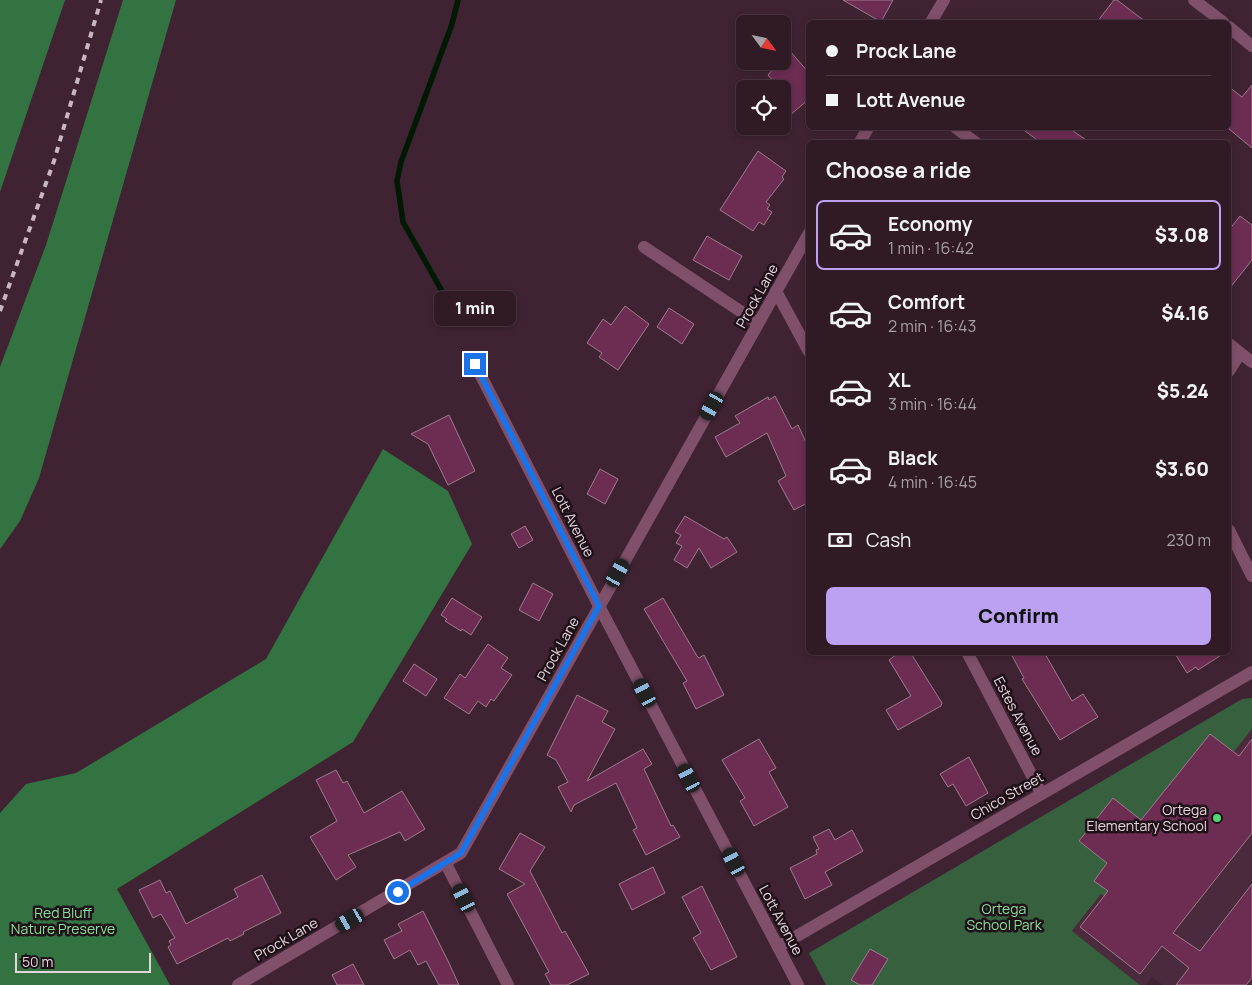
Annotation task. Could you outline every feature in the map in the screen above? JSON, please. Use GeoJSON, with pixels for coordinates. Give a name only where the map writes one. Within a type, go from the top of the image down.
{"type":"FeatureCollection","features":[{"type":"Feature","properties":{"kind":"street"},"geometry":{"type":"LineString","coordinates":[[931,20],[944,0]]}},
{"type":"Feature","properties":{"kind":"street"},"geometry":{"type":"LineString","coordinates":[[1194,0],[1220,20]]}},
{"type":"Feature","properties":{"kind":"street"},"geometry":{"type":"LineString","coordinates":[[1231,29],[1252,46]]}},
{"type":"Feature","properties":{"kind":"street"},"geometry":{"type":"LineString","coordinates":[[959,130],[972,140]]}},
{"type":"Feature","properties":{"kind":"street","name":"Prock Lane"},"geometry":{"type":"LineString","coordinates":[[238,985],[446,864],[461,853],[806,238]]}},
{"type":"Feature","properties":{"kind":"street"},"geometry":{"type":"LineString","coordinates":[[644,247],[758,323]]}},
{"type":"Feature","properties":{"kind":"street"},"geometry":{"type":"LineString","coordinates":[[776,291],[806,346]]}},
{"type":"Feature","properties":{"kind":"street"},"geometry":{"type":"LineString","coordinates":[[1231,346],[1252,362]]}},
{"type":"Feature","properties":{"kind":"street"},"geometry":{"type":"LineString","coordinates":[[1231,368],[1240,353]]}},
{"type":"Feature","properties":{"kind":"street","name":"Lott Avenue"},"geometry":{"type":"LineString","coordinates":[[475,364],[599,606],[798,985]]}},
{"type":"Feature","properties":{"kind":"street"},"geometry":{"type":"LineString","coordinates":[[1231,534],[1252,576]]}},
{"type":"Feature","properties":{"kind":"street","name":"Estes Avenue"},"geometry":{"type":"LineString","coordinates":[[969,655],[1042,793]]}},
{"type":"Feature","properties":{"kind":"street","name":"Chico Street"},"geometry":{"type":"LineString","coordinates":[[778,946],[1252,672]]}},
{"type":"Feature","properties":{"kind":"street"},"geometry":{"type":"LineString","coordinates":[[446,864],[508,985]]}},
{"type":"Feature","properties":{"kind":"shaded area","name":"Ortega Elementary School"},"geometry":{"type":"Polygon","coordinates":[[[1252,729],[1252,985],[1163,985],[1152,977],[1146,985],[1140,985],[1072,932],[1101,894],[1114,904],[1252,729]]]}},
{"type":"Feature","properties":{"kind":"green space"},"geometry":{"type":"Polygon","coordinates":[[[0,0],[65,0],[0,192],[0,0]]]}},
{"type":"Feature","properties":{"kind":"green space"},"geometry":{"type":"Polygon","coordinates":[[[123,0],[176,0],[39,478],[20,521],[0,549],[0,367],[46,245],[123,0]]]}},
{"type":"Feature","properties":{"kind":"green space","name":"Red Bluff Nature Preserve"},"geometry":{"type":"Polygon","coordinates":[[[383,449],[448,491],[472,544],[353,742],[117,889],[170,985],[0,985],[0,813],[26,784],[76,773],[266,659],[383,449]]]}},
{"type":"Feature","properties":{"kind":"green space","name":"Ortega School Park"},"geometry":{"type":"Polygon","coordinates":[[[1252,698],[1252,729],[1113,904],[1101,894],[1072,931],[1140,985],[826,985],[809,953],[1242,699],[1252,698]]]}},
{"type":"Feature","properties":{"kind":"building"},"geometry":{"type":"Polygon","coordinates":[[[843,0],[893,0],[882,20],[878,20],[843,0]]]}},
{"type":"Feature","properties":{"kind":"building"},"geometry":{"type":"Polygon","coordinates":[[[1114,0],[1117,0],[1143,20],[1099,20],[1114,0]]]}},
{"type":"Feature","properties":{"kind":"building"},"geometry":{"type":"Polygon","coordinates":[[[791,52],[806,70],[806,102],[791,114],[791,80],[772,80],[768,75],[772,70],[791,70],[791,52]]]}},
{"type":"Feature","properties":{"kind":"building"},"geometry":{"type":"Polygon","coordinates":[[[1252,85],[1252,148],[1230,130],[1231,89],[1242,97],[1252,85]]]}},
{"type":"Feature","properties":{"kind":"building"},"geometry":{"type":"Polygon","coordinates":[[[1024,130],[1072,130],[1086,140],[1037,140],[1024,130]]]}},
{"type":"Feature","properties":{"kind":"building"},"geometry":{"type":"Polygon","coordinates":[[[758,151],[786,171],[782,177],[784,179],[766,202],[770,205],[767,209],[772,212],[764,225],[759,222],[753,231],[720,210],[758,151]]]}},
{"type":"Feature","properties":{"kind":"building"},"geometry":{"type":"Polygon","coordinates":[[[1240,216],[1252,225],[1252,260],[1231,286],[1231,227],[1240,216]]]}},
{"type":"Feature","properties":{"kind":"building"},"geometry":{"type":"Polygon","coordinates":[[[707,236],[742,256],[729,280],[693,260],[707,236]]]}},
{"type":"Feature","properties":{"kind":"building"},"geometry":{"type":"Polygon","coordinates":[[[625,306],[649,324],[618,370],[599,357],[602,353],[587,343],[603,319],[611,325],[625,306]]]}},
{"type":"Feature","properties":{"kind":"building"},"geometry":{"type":"Polygon","coordinates":[[[669,308],[694,324],[682,344],[657,327],[669,308]]]}},
{"type":"Feature","properties":{"kind":"building"},"geometry":{"type":"Polygon","coordinates":[[[775,396],[792,429],[798,425],[806,442],[806,504],[794,510],[778,481],[786,476],[767,433],[726,457],[715,437],[740,423],[735,416],[768,397],[769,400],[775,396]]]}},
{"type":"Feature","properties":{"kind":"building"},"geometry":{"type":"Polygon","coordinates":[[[449,415],[475,471],[448,485],[428,444],[411,434],[449,415]]]}},
{"type":"Feature","properties":{"kind":"building"},"geometry":{"type":"Polygon","coordinates":[[[600,469],[618,479],[605,504],[587,494],[600,469]]]}},
{"type":"Feature","properties":{"kind":"building"},"geometry":{"type":"Polygon","coordinates":[[[685,516],[724,539],[727,537],[737,552],[711,568],[699,548],[687,568],[674,560],[682,546],[676,543],[681,535],[675,532],[685,516]]]}},
{"type":"Feature","properties":{"kind":"building"},"geometry":{"type":"Polygon","coordinates":[[[525,526],[533,540],[519,548],[511,534],[525,526]]]}},
{"type":"Feature","properties":{"kind":"building"},"geometry":{"type":"Polygon","coordinates":[[[533,583],[553,594],[539,621],[519,610],[533,583]]]}},
{"type":"Feature","properties":{"kind":"building"},"geometry":{"type":"Polygon","coordinates":[[[452,598],[482,617],[471,635],[445,621],[447,619],[441,615],[452,598]]]}},
{"type":"Feature","properties":{"kind":"building"},"geometry":{"type":"Polygon","coordinates":[[[663,598],[697,656],[699,658],[704,655],[724,695],[696,709],[683,683],[687,681],[644,609],[663,598]]]}},
{"type":"Feature","properties":{"kind":"building"},"geometry":{"type":"Polygon","coordinates":[[[488,644],[508,658],[501,668],[512,675],[494,701],[491,699],[486,707],[478,701],[469,714],[444,698],[460,674],[465,678],[488,644]]]}},
{"type":"Feature","properties":{"kind":"building"},"geometry":{"type":"Polygon","coordinates":[[[896,655],[912,655],[942,703],[941,706],[898,730],[886,710],[911,696],[889,660],[896,655]]]}},
{"type":"Feature","properties":{"kind":"building"},"geometry":{"type":"Polygon","coordinates":[[[1012,655],[1046,655],[1072,701],[1083,694],[1098,717],[1060,740],[1022,679],[1024,678],[1012,655]]]}},
{"type":"Feature","properties":{"kind":"building"},"geometry":{"type":"Polygon","coordinates":[[[1176,655],[1221,655],[1198,670],[1196,667],[1187,673],[1176,655]]]}},
{"type":"Feature","properties":{"kind":"building"},"geometry":{"type":"Polygon","coordinates":[[[414,664],[437,679],[426,696],[403,681],[414,664]]]}},
{"type":"Feature","properties":{"kind":"building"},"geometry":{"type":"Polygon","coordinates":[[[577,695],[608,711],[602,722],[615,729],[587,781],[643,749],[652,764],[644,769],[671,826],[673,825],[680,837],[646,855],[633,830],[637,828],[616,783],[574,805],[571,812],[558,787],[568,782],[556,760],[547,755],[577,695]]]}},
{"type":"Feature","properties":{"kind":"building","name":"Ortega Elementary School"},"geometry":{"type":"Polygon","coordinates":[[[1210,734],[1239,756],[1252,739],[1252,833],[1173,933],[1200,951],[1252,884],[1252,978],[1246,985],[1176,985],[1189,968],[1162,946],[1140,974],[1080,927],[1108,891],[1094,881],[1107,863],[1079,841],[1113,798],[1141,820],[1210,734]]]}},
{"type":"Feature","properties":{"kind":"building"},"geometry":{"type":"Polygon","coordinates":[[[759,739],[776,768],[769,772],[788,807],[754,826],[740,801],[745,798],[722,760],[759,739]]]}},
{"type":"Feature","properties":{"kind":"building"},"geometry":{"type":"Polygon","coordinates":[[[969,757],[988,793],[966,806],[953,784],[948,787],[940,774],[969,757]]]}},
{"type":"Feature","properties":{"kind":"building"},"geometry":{"type":"Polygon","coordinates":[[[336,770],[343,783],[347,781],[364,813],[402,791],[425,829],[405,841],[400,832],[348,855],[356,867],[336,880],[310,837],[337,821],[316,780],[336,770]]]}},
{"type":"Feature","properties":{"kind":"building"},"geometry":{"type":"Polygon","coordinates":[[[829,829],[835,840],[852,830],[863,851],[825,872],[832,885],[805,899],[790,868],[817,854],[816,850],[819,849],[813,837],[829,829]]]}},
{"type":"Feature","properties":{"kind":"building"},"geometry":{"type":"Polygon","coordinates":[[[520,833],[545,847],[530,871],[562,933],[565,931],[589,974],[567,985],[551,985],[545,974],[549,972],[507,894],[525,884],[499,869],[520,833]]]}},
{"type":"Feature","properties":{"kind":"building"},"geometry":{"type":"Polygon","coordinates":[[[653,867],[665,893],[632,910],[619,884],[653,867]]]}},
{"type":"Feature","properties":{"kind":"building"},"geometry":{"type":"Polygon","coordinates":[[[262,875],[281,913],[243,932],[244,934],[230,941],[228,938],[177,964],[168,947],[171,945],[169,941],[175,938],[161,914],[153,918],[139,890],[160,880],[166,893],[170,891],[186,924],[238,897],[234,889],[262,875]]]}},
{"type":"Feature","properties":{"kind":"building"},"geometry":{"type":"Polygon","coordinates":[[[702,886],[737,957],[711,970],[693,938],[701,933],[682,897],[702,886]]]}},
{"type":"Feature","properties":{"kind":"building"},"geometry":{"type":"Polygon","coordinates":[[[423,911],[459,985],[439,985],[426,961],[418,965],[410,950],[394,959],[384,940],[402,931],[398,924],[423,911]]]}},
{"type":"Feature","properties":{"kind":"building"},"geometry":{"type":"Polygon","coordinates":[[[870,949],[888,959],[872,985],[860,985],[851,980],[870,949]]]}},
{"type":"Feature","properties":{"kind":"building"},"geometry":{"type":"Polygon","coordinates":[[[353,964],[364,985],[337,985],[332,975],[353,964]]]}},
{"type":"Feature","properties":{"kind":"waterway"},"geometry":{"type":"LineString","coordinates":[[455,314],[403,222],[397,181],[401,162],[452,24],[458,0]]}},
{"type":"Feature","properties":{"kind":"railway"},"geometry":{"type":"LineString","coordinates":[[0,311],[54,161],[101,0]]}},
{"type":"Feature","properties":{"kind":"place","name":"Ortega Elementary School"},"geometry":{"type":"Point","coordinates":[1217,818]}},
{"type":"Feature","properties":{"kind":"route"},"geometry":{"type":"LineString","coordinates":[[398,892],[461,853],[599,606],[475,364]]}}]}
